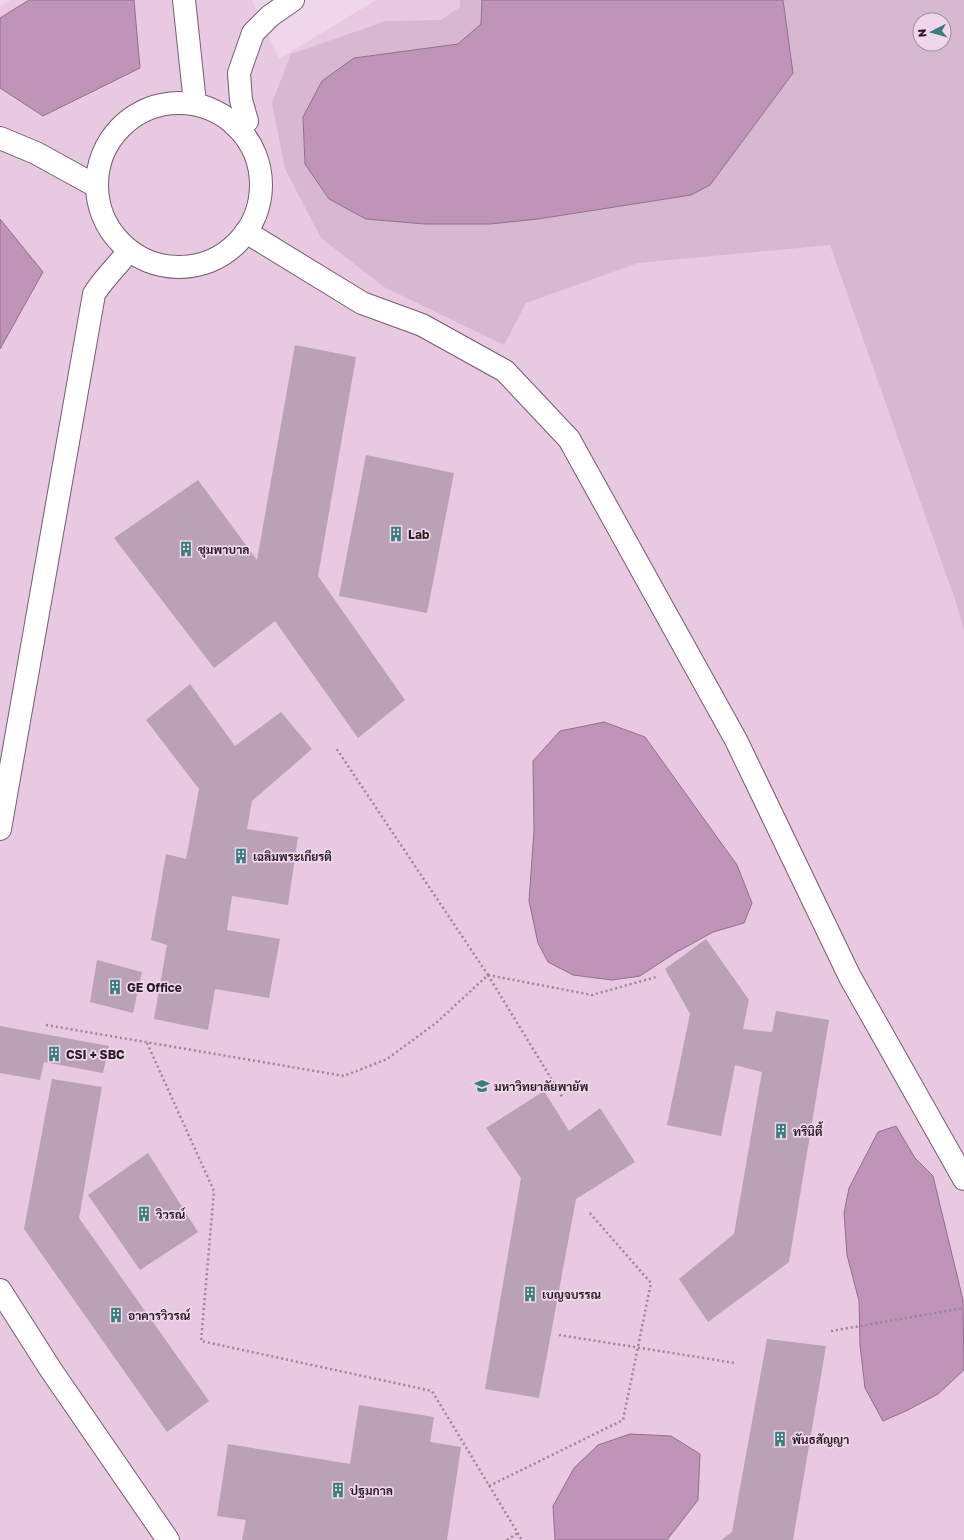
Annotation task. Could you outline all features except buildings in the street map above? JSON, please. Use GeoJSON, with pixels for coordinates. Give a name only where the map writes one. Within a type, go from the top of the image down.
{"type":"FeatureCollection","features":[{"type":"Feature","properties":{"kind":"lane"},"geometry":{"type":"LineString","coordinates":[[184,0],[195,103]]}},
{"type":"Feature","properties":{"kind":"lane"},"geometry":{"type":"LineString","coordinates":[[238,128],[247,121],[241,100],[239,72],[253,33],[270,16],[293,0]]}},
{"type":"Feature","properties":{"kind":"lane"},"geometry":{"type":"LineString","coordinates":[[162,103],[195,103],[222,113],[235,123],[254,149],[260,172],[260,200],[246,232],[231,249],[211,262],[182,268],[154,264],[129,251],[110,230],[98,203],[96,186],[102,154],[115,131],[136,114],[162,103]]}},
{"type":"Feature","properties":{"kind":"lane"},"geometry":{"type":"LineString","coordinates":[[0,138],[36,153],[96,186]]}},
{"type":"Feature","properties":{"kind":"lane"},"geometry":{"type":"LineString","coordinates":[[246,232],[362,303],[422,325],[505,371],[569,439],[736,740],[850,977],[964,1179]]}},
{"type":"Feature","properties":{"kind":"lane"},"geometry":{"type":"LineString","coordinates":[[0,829],[94,294],[100,284],[112,273],[129,251]]}},
{"type":"Feature","properties":{"kind":"lane"},"geometry":{"type":"LineString","coordinates":[[0,1290],[51,1370],[168,1540]]}},
{"type":"Feature","properties":{"kind":"path"},"geometry":{"type":"LineString","coordinates":[[336,748],[488,975],[563,1098]]}},
{"type":"Feature","properties":{"kind":"path"},"geometry":{"type":"LineString","coordinates":[[488,975],[592,995],[656,977]]}},
{"type":"Feature","properties":{"kind":"path"},"geometry":{"type":"LineString","coordinates":[[46,1025],[344,1076],[387,1058],[436,1023],[488,975]]}},
{"type":"Feature","properties":{"kind":"path"},"geometry":{"type":"LineString","coordinates":[[147,1043],[214,1190],[201,1341],[432,1391],[522,1540]]}},
{"type":"Feature","properties":{"kind":"path"},"geometry":{"type":"LineString","coordinates":[[489,1486],[623,1420],[651,1283],[588,1211]]}},
{"type":"Feature","properties":{"kind":"path"},"geometry":{"type":"LineString","coordinates":[[831,1331],[964,1308]]}},
{"type":"Feature","properties":{"kind":"path"},"geometry":{"type":"LineString","coordinates":[[559,1335],[735,1363]]}},
{"type":"Feature","properties":{"kind":"path"},"geometry":{"type":"LineString","coordinates":[[506,1540],[518,1533]]}},
{"type":"Feature","properties":{"kind":"shaded area","name":"มหาวิทยาลัยพายัพ"},"geometry":{"type":"Polygon","coordinates":[[[10,0],[252,0],[279,59],[376,0],[783,0],[793,73],[964,631],[964,1540],[0,1540],[0,6],[10,0]]]}},
{"type":"Feature","properties":{"kind":"shaded area"},"geometry":{"type":"Polygon","coordinates":[[[29,0],[134,0],[140,68],[43,116],[0,88],[0,18],[29,0]]]}},
{"type":"Feature","properties":{"kind":"shaded area"},"geometry":{"type":"Polygon","coordinates":[[[460,0],[482,0],[481,24],[458,44],[354,58],[793,73],[783,0],[964,0],[964,631],[955,600],[830,245],[638,263],[526,303],[504,345],[384,287],[321,238],[285,169],[272,103],[291,54],[386,21],[441,20],[460,7],[460,0]]]}},
{"type":"Feature","properties":{"kind":"shaded area"},"geometry":{"type":"Polygon","coordinates":[[[482,0],[783,0],[793,73],[710,185],[691,195],[538,219],[490,224],[425,224],[366,219],[329,199],[305,164],[303,117],[322,81],[354,58],[458,44],[481,24],[482,0]]]}},
{"type":"Feature","properties":{"kind":"shaded area"},"geometry":{"type":"Polygon","coordinates":[[[0,219],[43,272],[0,349],[0,219]]]}},
{"type":"Feature","properties":{"kind":"shaded area"},"geometry":{"type":"Polygon","coordinates":[[[604,722],[645,737],[737,865],[752,903],[744,923],[713,932],[675,953],[640,976],[612,980],[573,975],[548,962],[538,943],[529,901],[534,830],[533,761],[560,731],[604,722]]]}},
{"type":"Feature","properties":{"kind":"shaded area"},"geometry":{"type":"Polygon","coordinates":[[[896,1126],[915,1158],[933,1176],[963,1300],[964,1370],[938,1394],[883,1421],[865,1388],[860,1345],[859,1301],[847,1255],[844,1213],[849,1188],[878,1132],[896,1126]]]}},
{"type":"Feature","properties":{"kind":"shaded area"},"geometry":{"type":"Polygon","coordinates":[[[630,1434],[671,1436],[700,1454],[698,1500],[667,1540],[555,1540],[553,1506],[574,1468],[598,1445],[630,1434]]]}},
{"type":"Feature","properties":{"kind":"place","name":"Lab"},"geometry":{"type":"Point","coordinates":[396,534]}},
{"type":"Feature","properties":{"kind":"place","name":"ชุมพาบาล"},"geometry":{"type":"Point","coordinates":[186,549]}},
{"type":"Feature","properties":{"kind":"place","name":"เฉลิมพระเกียรติ"},"geometry":{"type":"Point","coordinates":[241,856]}},
{"type":"Feature","properties":{"kind":"place","name":"GE Office"},"geometry":{"type":"Point","coordinates":[115,987]}},
{"type":"Feature","properties":{"kind":"place","name":"CSI + SBC"},"geometry":{"type":"Point","coordinates":[54,1054]}},
{"type":"Feature","properties":{"kind":"place","name":"มหาวิทยาลัยพายัพ"},"geometry":{"type":"Point","coordinates":[482,1086]}},
{"type":"Feature","properties":{"kind":"place","name":"ทรินิตี้"},"geometry":{"type":"Point","coordinates":[781,1131]}},
{"type":"Feature","properties":{"kind":"place","name":"วิวรณ์"},"geometry":{"type":"Point","coordinates":[144,1214]}},
{"type":"Feature","properties":{"kind":"place","name":"เบญจบรรณ"},"geometry":{"type":"Point","coordinates":[530,1294]}},
{"type":"Feature","properties":{"kind":"place","name":"อาคารวิวรณ์"},"geometry":{"type":"Point","coordinates":[116,1315]}},
{"type":"Feature","properties":{"kind":"place","name":"พันธสัญญา"},"geometry":{"type":"Point","coordinates":[780,1439]}},
{"type":"Feature","properties":{"kind":"place","name":"ปฐมกาล"},"geometry":{"type":"Point","coordinates":[338,1490]}}]}
